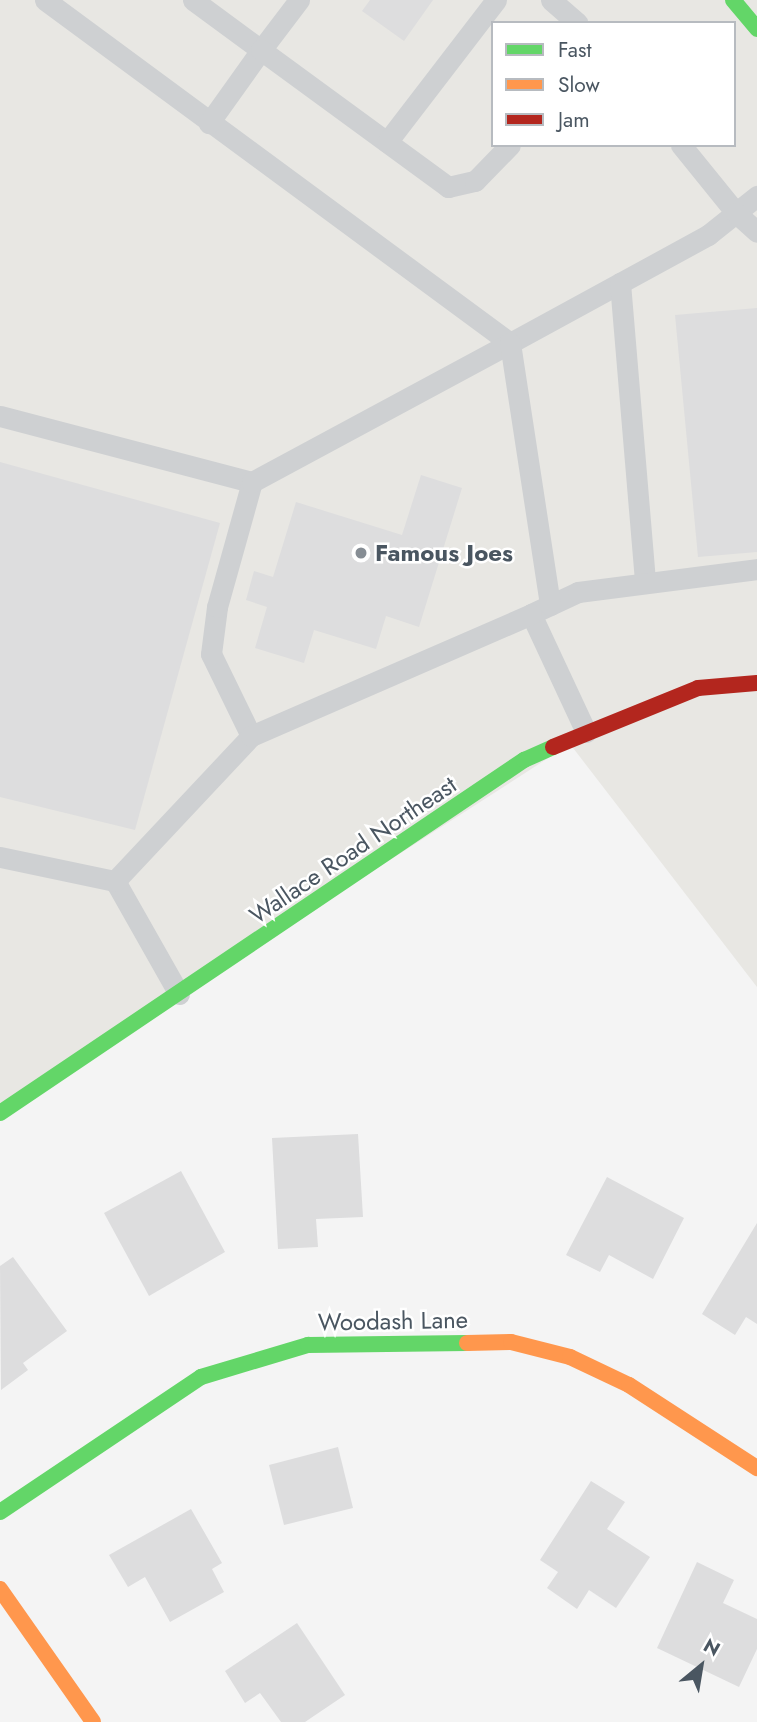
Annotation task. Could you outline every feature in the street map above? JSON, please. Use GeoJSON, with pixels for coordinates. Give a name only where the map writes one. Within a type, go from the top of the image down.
{"type":"FeatureCollection","features":[{"type":"Feature","properties":{"kind":"street"},"geometry":{"type":"LineString","coordinates":[[733,0],[757,29]]}},
{"type":"Feature","properties":{"kind":"street","name":"Wallace Road Northeast"},"geometry":{"type":"LineString","coordinates":[[0,1113],[524,760],[586,732],[698,688],[757,683]]}},
{"type":"Feature","properties":{"kind":"street","name":"Woodash Lane"},"geometry":{"type":"LineString","coordinates":[[0,1512],[201,1377],[308,1345],[511,1342],[570,1357],[629,1385],[757,1468]]}},
{"type":"Feature","properties":{"kind":"street"},"geometry":{"type":"LineString","coordinates":[[0,1589],[93,1722]]}},
{"type":"Feature","properties":{"kind":"lane"},"geometry":{"type":"LineString","coordinates":[[45,0],[510,343],[540,609],[586,732]]}},
{"type":"Feature","properties":{"kind":"lane"},"geometry":{"type":"LineString","coordinates":[[193,0],[448,187],[475,181],[508,147]]}},
{"type":"Feature","properties":{"kind":"lane"},"geometry":{"type":"LineString","coordinates":[[209,123],[299,0]]}},
{"type":"Feature","properties":{"kind":"lane"},"geometry":{"type":"LineString","coordinates":[[387,142],[496,0]]}},
{"type":"Feature","properties":{"kind":"lane"},"geometry":{"type":"LineString","coordinates":[[551,0],[575,21]]}},
{"type":"Feature","properties":{"kind":"lane"},"geometry":{"type":"LineString","coordinates":[[683,147],[736,213],[757,232]]}},
{"type":"Feature","properties":{"kind":"lane"},"geometry":{"type":"LineString","coordinates":[[0,416],[252,482],[708,235],[757,197]]}},
{"type":"Feature","properties":{"kind":"lane"},"geometry":{"type":"LineString","coordinates":[[620,283],[645,582]]}},
{"type":"Feature","properties":{"kind":"lane"},"geometry":{"type":"LineString","coordinates":[[251,736],[211,654],[217,607],[252,482]]}},
{"type":"Feature","properties":{"kind":"lane"},"geometry":{"type":"LineString","coordinates":[[115,881],[251,736],[578,592],[757,569]]}},
{"type":"Feature","properties":{"kind":"lane"},"geometry":{"type":"LineString","coordinates":[[0,857],[115,881],[179,994]]}},
{"type":"Feature","properties":{"kind":"shaded area"},"geometry":{"type":"Polygon","coordinates":[[[0,0],[757,0],[757,987],[570,744],[0,1111],[0,0]]]}},
{"type":"Feature","properties":{"kind":"building"},"geometry":{"type":"Polygon","coordinates":[[[370,0],[433,0],[404,41],[362,11],[370,0]]]}},
{"type":"Feature","properties":{"kind":"building"},"geometry":{"type":"Polygon","coordinates":[[[757,308],[757,552],[698,557],[675,315],[757,308]]]}},
{"type":"Feature","properties":{"kind":"building"},"geometry":{"type":"Polygon","coordinates":[[[0,462],[220,523],[135,830],[0,797],[0,462]]]}},
{"type":"Feature","properties":{"kind":"building","name":"Famous Joes"},"geometry":{"type":"Polygon","coordinates":[[[421,475],[462,488],[419,627],[386,616],[376,649],[314,630],[304,663],[255,648],[267,607],[246,600],[254,571],[273,577],[296,502],[402,535],[421,475]]]}},
{"type":"Feature","properties":{"kind":"building"},"geometry":{"type":"Polygon","coordinates":[[[358,1134],[363,1217],[316,1219],[318,1247],[278,1249],[272,1138],[358,1134]]]}},
{"type":"Feature","properties":{"kind":"building"},"geometry":{"type":"Polygon","coordinates":[[[181,1171],[225,1252],[149,1296],[104,1213],[181,1171]]]}},
{"type":"Feature","properties":{"kind":"building"},"geometry":{"type":"Polygon","coordinates":[[[607,1177],[684,1218],[653,1279],[609,1255],[600,1272],[566,1255],[607,1177]]]}},
{"type":"Feature","properties":{"kind":"building"},"geometry":{"type":"Polygon","coordinates":[[[757,1223],[757,1324],[746,1317],[735,1335],[702,1314],[757,1223]]]}},
{"type":"Feature","properties":{"kind":"building"},"geometry":{"type":"Polygon","coordinates":[[[13,1257],[67,1331],[23,1363],[28,1370],[1,1390],[0,1266],[13,1257]]]}},
{"type":"Feature","properties":{"kind":"building"},"geometry":{"type":"Polygon","coordinates":[[[338,1447],[353,1508],[284,1525],[269,1465],[338,1447]]]}},
{"type":"Feature","properties":{"kind":"building"},"geometry":{"type":"Polygon","coordinates":[[[591,1481],[625,1502],[607,1529],[650,1557],[616,1608],[589,1590],[577,1609],[547,1588],[558,1572],[540,1560],[591,1481]]]}},
{"type":"Feature","properties":{"kind":"building"},"geometry":{"type":"Polygon","coordinates":[[[191,1509],[222,1563],[212,1569],[224,1592],[170,1622],[145,1577],[128,1587],[109,1555],[191,1509]]]}},
{"type":"Feature","properties":{"kind":"building"},"geometry":{"type":"Polygon","coordinates":[[[697,1562],[734,1580],[723,1603],[757,1619],[757,1649],[739,1687],[657,1648],[697,1562]]]}},
{"type":"Feature","properties":{"kind":"building"},"geometry":{"type":"Polygon","coordinates":[[[297,1623],[345,1695],[305,1722],[281,1722],[260,1693],[245,1703],[225,1671],[297,1623]]]}},
{"type":"Feature","properties":{"kind":"traffic: fast"},"geometry":{"type":"LineString","coordinates":[[733,0],[757,29]]}},
{"type":"Feature","properties":{"kind":"traffic: fast"},"geometry":{"type":"LineString","coordinates":[[0,1113],[524,760],[553,747]]}},
{"type":"Feature","properties":{"kind":"traffic: fast"},"geometry":{"type":"LineString","coordinates":[[0,1512],[201,1377],[308,1345],[467,1343]]}},
{"type":"Feature","properties":{"kind":"traffic: slow"},"geometry":{"type":"LineString","coordinates":[[467,1343],[511,1342],[570,1357],[629,1385],[757,1468]]}},
{"type":"Feature","properties":{"kind":"traffic: slow"},"geometry":{"type":"LineString","coordinates":[[0,1589],[93,1722]]}},
{"type":"Feature","properties":{"kind":"traffic: jam"},"geometry":{"type":"LineString","coordinates":[[553,747],[698,688],[757,683]]}},
{"type":"Feature","properties":{"kind":"place","name":"Famous Joes"},"geometry":{"type":"Point","coordinates":[361,553]}}]}
